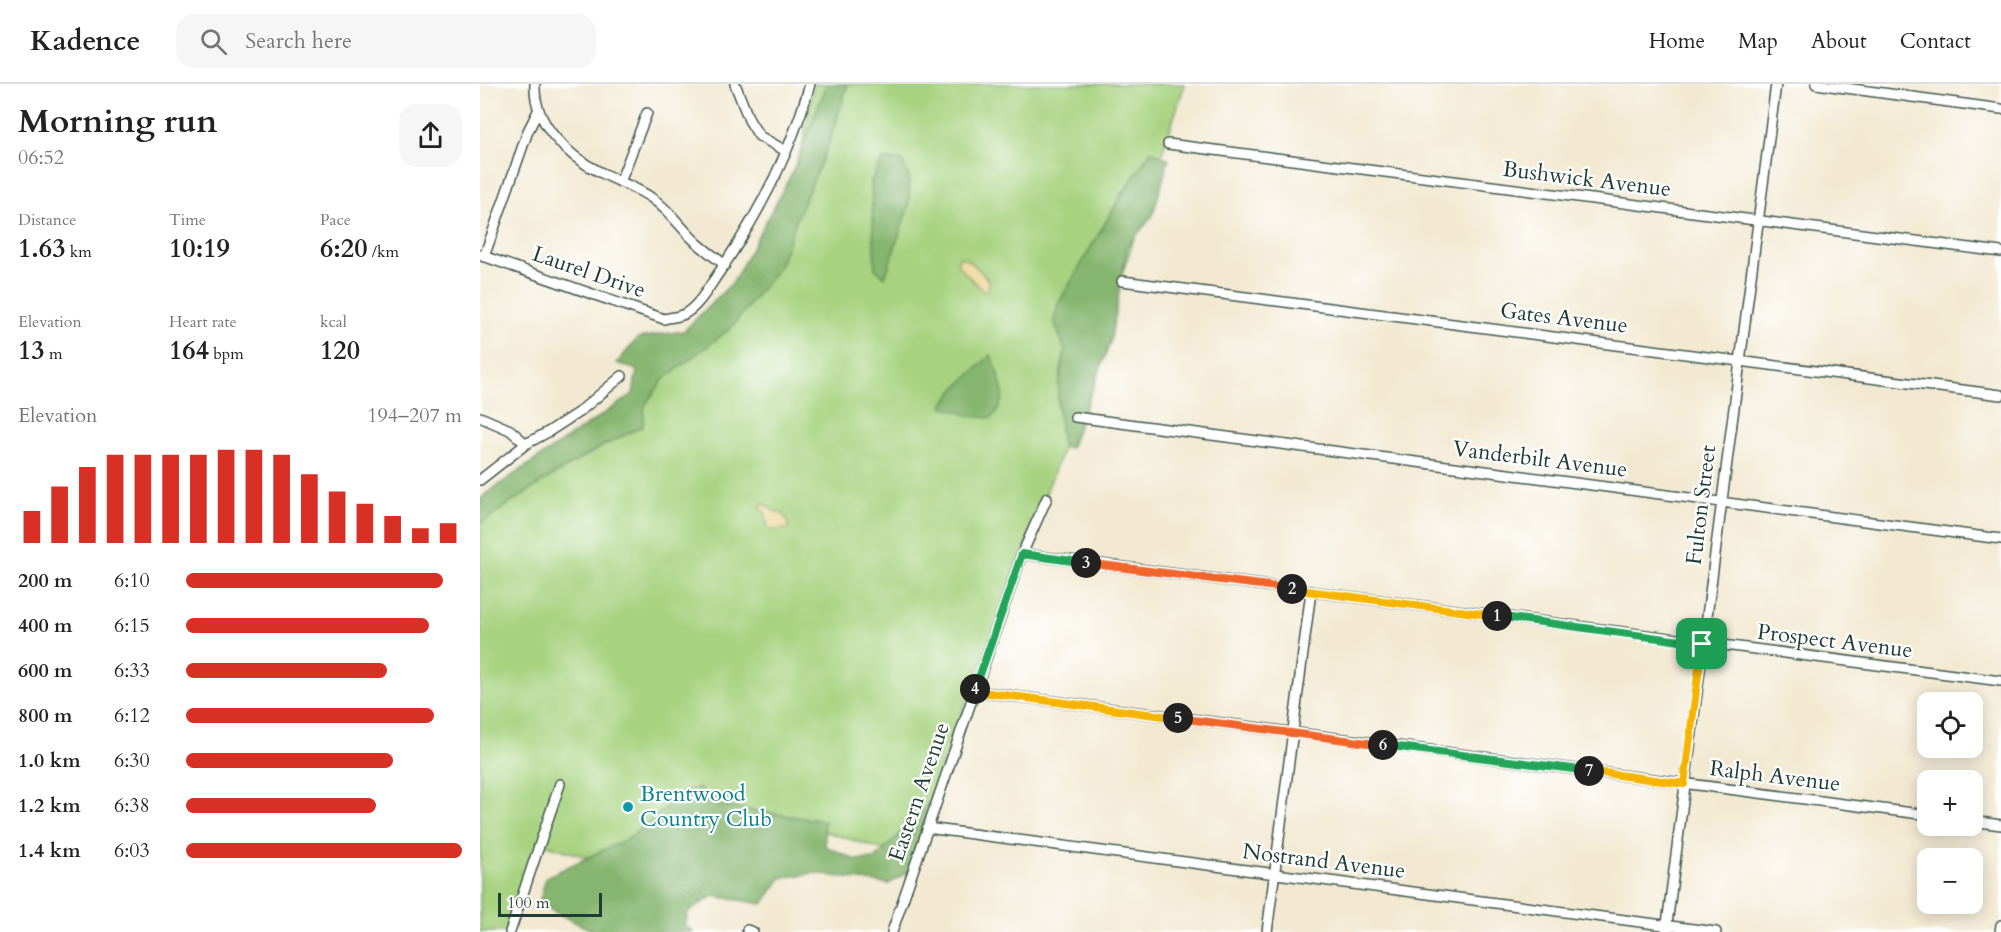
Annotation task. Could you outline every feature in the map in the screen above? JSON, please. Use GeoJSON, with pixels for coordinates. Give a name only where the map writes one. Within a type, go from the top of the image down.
{"type":"FeatureCollection","features":[{"type":"Feature","properties":{"kind":"street"},"geometry":{"type":"LineString","coordinates":[[535,84],[538,111],[561,143],[579,160],[653,199],[668,211],[695,241],[725,265],[756,215],[786,151],[810,84]]}},
{"type":"Feature","properties":{"kind":"street"},"geometry":{"type":"LineString","coordinates":[[735,84],[749,120],[759,136],[786,151]]}},
{"type":"Feature","properties":{"kind":"street","name":"Fulton Street"},"geometry":{"type":"LineString","coordinates":[[1666,929],[1776,84]]}},
{"type":"Feature","properties":{"kind":"street"},"geometry":{"type":"LineString","coordinates":[[1816,84],[2001,109]]}},
{"type":"Feature","properties":{"kind":"street"},"geometry":{"type":"LineString","coordinates":[[482,256],[528,131],[538,111]]}},
{"type":"Feature","properties":{"kind":"street"},"geometry":{"type":"LineString","coordinates":[[620,182],[647,113]]}},
{"type":"Feature","properties":{"kind":"street","name":"Bushwick Avenue"},"geometry":{"type":"LineString","coordinates":[[1168,144],[2001,252]]}},
{"type":"Feature","properties":{"kind":"street","name":"Laurel Drive"},"geometry":{"type":"LineString","coordinates":[[482,256],[664,319],[685,314],[703,297],[725,265]]}},
{"type":"Feature","properties":{"kind":"street","name":"Gates Avenue"},"geometry":{"type":"LineString","coordinates":[[1122,281],[2001,394]]}},
{"type":"Feature","properties":{"kind":"street"},"geometry":{"type":"LineString","coordinates":[[480,480],[526,444],[579,412],[622,376]]}},
{"type":"Feature","properties":{"kind":"street"},"geometry":{"type":"LineString","coordinates":[[480,417],[510,430],[526,444]]}},
{"type":"Feature","properties":{"kind":"street","name":"Vanderbilt Avenue"},"geometry":{"type":"LineString","coordinates":[[1075,417],[2001,539]]}},
{"type":"Feature","properties":{"kind":"street","name":"Eastern Avenue"},"geometry":{"type":"LineString","coordinates":[[892,932],[1022,554],[1047,498]]}},
{"type":"Feature","properties":{"kind":"street","name":"Prospect Avenue"},"geometry":{"type":"LineString","coordinates":[[1022,554],[2001,681]]}},
{"type":"Feature","properties":{"kind":"street"},"geometry":{"type":"LineString","coordinates":[[1267,932],[1311,591]]}},
{"type":"Feature","properties":{"kind":"street","name":"Ralph Avenue"},"geometry":{"type":"LineString","coordinates":[[974,691],[1917,814]]}},
{"type":"Feature","properties":{"kind":"street"},"geometry":{"type":"LineString","coordinates":[[510,932],[560,784]]}},
{"type":"Feature","properties":{"kind":"street"},"geometry":{"type":"LineString","coordinates":[[1983,823],[2001,825]]}},
{"type":"Feature","properties":{"kind":"street","name":"Nostrand Avenue"},"geometry":{"type":"LineString","coordinates":[[927,828],[1666,929],[1716,932]]}},
{"type":"Feature","properties":{"kind":"street"},"geometry":{"type":"LineString","coordinates":[[2000,932],[2001,926]]}},
{"type":"Feature","properties":{"kind":"green space","name":"Brentwood Country Club"},"geometry":{"type":"Polygon","coordinates":[[[814,84],[1185,84],[1075,417],[907,857],[827,832],[725,806],[699,850],[609,864],[541,843],[509,932],[480,932],[480,509],[569,445],[652,379],[735,285],[797,173],[814,84]]]}},
{"type":"Feature","properties":{"kind":"green space"},"geometry":{"type":"Polygon","coordinates":[[[827,84],[848,84],[828,146],[798,215],[779,267],[731,328],[663,380],[645,405],[643,426],[560,471],[480,524],[480,500],[488,492],[633,394],[637,370],[617,363],[638,338],[684,331],[733,282],[792,173],[827,84]]]}},
{"type":"Feature","properties":{"kind":"green space"},"geometry":{"type":"Polygon","coordinates":[[[1151,151],[1169,159],[1152,217],[1127,246],[1110,343],[1070,448],[1062,446],[1058,388],[1065,350],[1054,321],[1058,304],[1119,199],[1151,151]]]}},
{"type":"Feature","properties":{"kind":"green space"},"geometry":{"type":"Polygon","coordinates":[[[882,160],[902,160],[909,178],[909,205],[885,277],[875,269],[871,181],[882,160]]]}},
{"type":"Feature","properties":{"kind":"green space"},"geometry":{"type":"Polygon","coordinates":[[[991,355],[1000,380],[1002,396],[997,411],[991,418],[971,416],[942,406],[956,388],[991,355]]]}},
{"type":"Feature","properties":{"kind":"green space"},"geometry":{"type":"Polygon","coordinates":[[[700,788],[715,805],[824,821],[825,846],[856,860],[875,859],[932,802],[909,871],[889,884],[814,873],[781,878],[763,904],[713,896],[688,912],[685,925],[693,932],[595,932],[539,904],[546,877],[629,838],[683,791],[700,788]]]}},
{"type":"Feature","properties":{"kind":"sand"},"geometry":{"type":"Polygon","coordinates":[[[960,257],[983,274],[989,282],[988,291],[983,291],[961,268],[957,262],[960,257]]]}},
{"type":"Feature","properties":{"kind":"sand"},"geometry":{"type":"Polygon","coordinates":[[[763,503],[783,514],[788,522],[788,528],[771,530],[768,528],[766,514],[760,507],[763,503]]]}},
{"type":"Feature","properties":{"kind":"place","name":"Brentwood Country Club"},"geometry":{"type":"Point","coordinates":[628,807]}},
{"type":"Feature","properties":{"kind":"route"},"geometry":{"type":"LineString","coordinates":[[1022,554],[1702,644],[1684,784],[974,691],[1022,554]]}}]}
